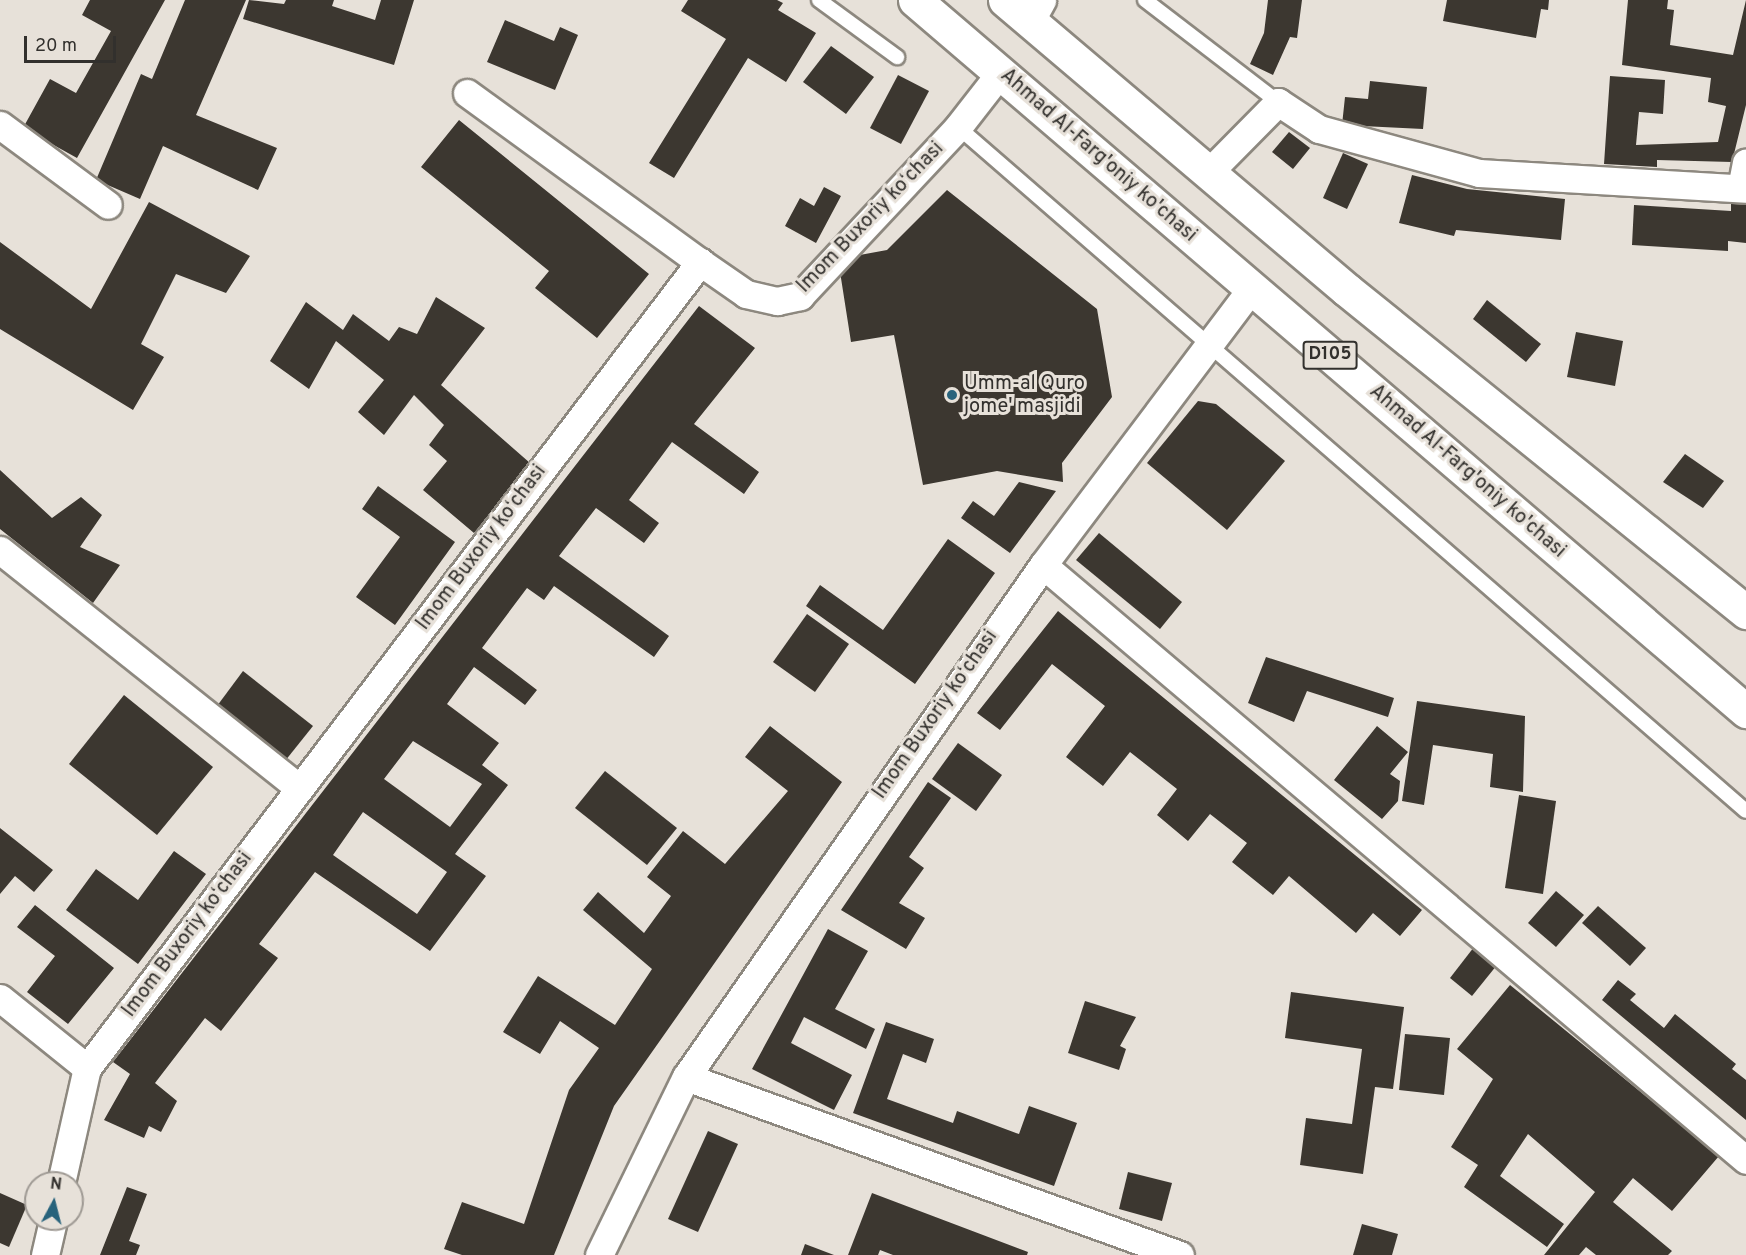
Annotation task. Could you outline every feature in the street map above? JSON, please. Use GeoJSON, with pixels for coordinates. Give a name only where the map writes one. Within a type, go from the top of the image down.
{"type":"FeatureCollection","features":[{"type":"Feature","properties":{"kind":"highway","name":"Ahmad Al-Farg'oniy ko'chasi"},"geometry":{"type":"LineString","coordinates":[[915,0],[1746,711]]}},
{"type":"Feature","properties":{"kind":"highway"},"geometry":{"type":"LineString","coordinates":[[1005,0],[1036,11],[1210,171],[1347,290],[1746,612]]}},
{"type":"Feature","properties":{"kind":"street","name":"Imom Buxoriy koʻchasi"},"geometry":{"type":"LineString","coordinates":[[64,1171],[87,1068],[298,787],[700,262],[746,294],[777,301],[800,296],[958,127],[1000,73]]}},
{"type":"Feature","properties":{"kind":"street"},"geometry":{"type":"LineString","coordinates":[[467,93],[700,262]]}},
{"type":"Feature","properties":{"kind":"street"},"geometry":{"type":"LineString","coordinates":[[1210,171],[1278,102],[1319,129],[1479,173],[1744,180]]}},
{"type":"Feature","properties":{"kind":"street"},"geometry":{"type":"LineString","coordinates":[[0,125],[108,205]]}},
{"type":"Feature","properties":{"kind":"street","name":"Imom Buxoriy koʻchasi"},"geometry":{"type":"LineString","coordinates":[[599,1255],[686,1077],[1043,565],[1213,347],[1252,288]]}},
{"type":"Feature","properties":{"kind":"street"},"geometry":{"type":"LineString","coordinates":[[0,550],[298,787]]}},
{"type":"Feature","properties":{"kind":"street"},"geometry":{"type":"LineString","coordinates":[[1043,565],[1746,1160]]}},
{"type":"Feature","properties":{"kind":"street"},"geometry":{"type":"LineString","coordinates":[[0,998],[87,1068]]}},
{"type":"Feature","properties":{"kind":"street"},"geometry":{"type":"LineString","coordinates":[[686,1077],[1180,1255]]}},
{"type":"Feature","properties":{"kind":"street"},"geometry":{"type":"LineString","coordinates":[[45,1255],[50,1231]]}},
{"type":"Feature","properties":{"kind":"lane"},"geometry":{"type":"LineString","coordinates":[[819,0],[897,57]]}},
{"type":"Feature","properties":{"kind":"lane"},"geometry":{"type":"LineString","coordinates":[[1145,0],[1278,102]]}},
{"type":"Feature","properties":{"kind":"lane"},"geometry":{"type":"LineString","coordinates":[[958,127],[1746,811]]}},
{"type":"Feature","properties":{"kind":"building"},"geometry":{"type":"Polygon","coordinates":[[[90,0],[165,0],[77,158],[23,128],[50,79],[76,93],[111,31],[82,15],[90,0]]]}},
{"type":"Feature","properties":{"kind":"building"},"geometry":{"type":"Polygon","coordinates":[[[185,0],[246,0],[196,115],[277,148],[258,190],[163,146],[140,199],[96,180],[141,74],[152,79],[185,0]]]}},
{"type":"Feature","properties":{"kind":"building"},"geometry":{"type":"Polygon","coordinates":[[[249,0],[284,4],[286,0],[334,0],[332,6],[375,20],[381,0],[414,0],[394,65],[243,19],[249,0]]]}},
{"type":"Feature","properties":{"kind":"building"},"geometry":{"type":"Polygon","coordinates":[[[688,0],[777,0],[783,3],[778,10],[816,33],[786,82],[748,58],[674,178],[649,163],[726,39],[681,11],[688,0]]]}},
{"type":"Feature","properties":{"kind":"building"},"geometry":{"type":"Polygon","coordinates":[[[1268,0],[1302,0],[1297,38],[1290,37],[1273,75],[1250,64],[1264,33],[1268,0]]]}},
{"type":"Feature","properties":{"kind":"building"},"geometry":{"type":"Polygon","coordinates":[[[1447,0],[1549,0],[1548,10],[1541,9],[1536,38],[1443,21],[1447,0]]]}},
{"type":"Feature","properties":{"kind":"building"},"geometry":{"type":"Polygon","coordinates":[[[1628,0],[1668,0],[1667,9],[1674,10],[1670,45],[1733,55],[1746,0],[1746,105],[1732,162],[1657,160],[1657,167],[1604,164],[1610,76],[1665,80],[1663,114],[1639,112],[1636,145],[1718,142],[1726,106],[1708,102],[1711,78],[1622,65],[1628,0]]]}},
{"type":"Feature","properties":{"kind":"building"},"geometry":{"type":"Polygon","coordinates":[[[505,20],[554,41],[560,27],[578,35],[555,90],[487,62],[505,20]]]}},
{"type":"Feature","properties":{"kind":"building"},"geometry":{"type":"Polygon","coordinates":[[[831,46],[874,77],[846,114],[803,82],[831,46]]]}},
{"type":"Feature","properties":{"kind":"building"},"geometry":{"type":"Polygon","coordinates":[[[898,75],[929,91],[901,144],[870,128],[898,75]]]}},
{"type":"Feature","properties":{"kind":"building"},"geometry":{"type":"Polygon","coordinates":[[[1370,81],[1427,87],[1423,129],[1342,125],[1345,97],[1368,99],[1370,81]]]}},
{"type":"Feature","properties":{"kind":"building"},"geometry":{"type":"Polygon","coordinates":[[[459,120],[649,274],[597,338],[535,288],[549,271],[421,167],[459,120]]]}},
{"type":"Feature","properties":{"kind":"building"},"geometry":{"type":"Polygon","coordinates":[[[1289,132],[1310,148],[1293,169],[1272,152],[1289,132]]]}},
{"type":"Feature","properties":{"kind":"building"},"geometry":{"type":"Polygon","coordinates":[[[1343,153],[1368,164],[1347,209],[1323,198],[1343,153]]]}},
{"type":"Feature","properties":{"kind":"building"},"geometry":{"type":"Polygon","coordinates":[[[1412,175],[1467,189],[1565,199],[1561,240],[1456,230],[1454,236],[1399,223],[1412,175]]]}},
{"type":"Feature","properties":{"kind":"building"},"geometry":{"type":"Polygon","coordinates":[[[824,187],[841,196],[816,243],[785,226],[800,198],[814,206],[824,187]]]}},
{"type":"Feature","properties":{"kind":"building"},"geometry":{"type":"Polygon","coordinates":[[[947,190],[1097,309],[1112,397],[1062,463],[1063,482],[997,471],[923,485],[894,335],[851,342],[838,259],[887,250],[947,190]]]}},
{"type":"Feature","properties":{"kind":"building"},"geometry":{"type":"Polygon","coordinates":[[[149,202],[250,256],[226,293],[176,274],[141,344],[164,357],[133,410],[0,329],[0,242],[91,309],[149,202]]]}},
{"type":"Feature","properties":{"kind":"building"},"geometry":{"type":"Polygon","coordinates":[[[1731,203],[1746,205],[1746,243],[1728,241],[1728,251],[1632,245],[1634,205],[1731,211],[1731,203]]]}},
{"type":"Feature","properties":{"kind":"building"},"geometry":{"type":"Polygon","coordinates":[[[436,297],[485,328],[441,385],[530,463],[474,533],[423,490],[447,461],[429,445],[444,425],[414,395],[384,435],[358,412],[384,380],[336,341],[309,389],[270,361],[306,302],[343,330],[353,314],[389,341],[399,327],[417,334],[436,297]]]}},
{"type":"Feature","properties":{"kind":"building"},"geometry":{"type":"Polygon","coordinates":[[[1487,300],[1541,344],[1526,362],[1473,319],[1487,300]]]}},
{"type":"Feature","properties":{"kind":"building"},"geometry":{"type":"Polygon","coordinates":[[[699,306],[755,348],[694,424],[759,472],[744,494],[672,442],[629,500],[659,523],[644,543],[596,508],[559,556],[669,636],[654,657],[554,586],[544,600],[527,588],[482,648],[537,690],[525,705],[474,667],[447,704],[499,743],[482,765],[508,785],[455,854],[486,876],[430,951],[315,872],[259,944],[278,958],[221,1031],[205,1018],[155,1083],[177,1101],[161,1132],[149,1126],[144,1138],[104,1120],[130,1074],[113,1062],[699,306]],[[413,741],[384,779],[450,827],[482,784],[413,741]],[[363,812],[333,855],[417,914],[447,872],[363,812]]]}},
{"type":"Feature","properties":{"kind":"building"},"geometry":{"type":"Polygon","coordinates":[[[1576,332],[1623,341],[1615,386],[1567,377],[1576,332]]]}},
{"type":"Feature","properties":{"kind":"building"},"geometry":{"type":"Polygon","coordinates":[[[1198,401],[1216,404],[1285,461],[1227,530],[1147,463],[1198,401]]]}},
{"type":"Feature","properties":{"kind":"building"},"geometry":{"type":"Polygon","coordinates":[[[1685,454],[1724,481],[1703,508],[1663,482],[1685,454]]]}},
{"type":"Feature","properties":{"kind":"building"},"geometry":{"type":"Polygon","coordinates":[[[0,470],[52,518],[81,497],[102,515],[80,547],[120,565],[93,603],[0,529],[0,470]]]}},
{"type":"Feature","properties":{"kind":"building"},"geometry":{"type":"Polygon","coordinates":[[[1019,482],[1056,491],[1010,553],[961,518],[973,501],[994,516],[1019,482]]]}},
{"type":"Feature","properties":{"kind":"building"},"geometry":{"type":"Polygon","coordinates":[[[378,486],[455,542],[395,625],[356,597],[400,537],[362,509],[378,486]]]}},
{"type":"Feature","properties":{"kind":"building"},"geometry":{"type":"Polygon","coordinates":[[[1099,533],[1182,602],[1160,629],[1076,560],[1099,533]]]}},
{"type":"Feature","properties":{"kind":"building"},"geometry":{"type":"Polygon","coordinates":[[[948,539],[995,573],[915,684],[806,606],[820,585],[883,630],[948,539]]]}},
{"type":"Feature","properties":{"kind":"building"},"geometry":{"type":"Polygon","coordinates":[[[1058,611],[1422,910],[1400,936],[1373,913],[1356,933],[1289,876],[1273,895],[1232,862],[1247,843],[1210,814],[1188,841],[1157,815],[1177,789],[1130,752],[1103,786],[1066,757],[1105,706],[1052,664],[1000,730],[977,713],[1058,611]]]}},
{"type":"Feature","properties":{"kind":"building"},"geometry":{"type":"Polygon","coordinates":[[[807,614],[849,644],[815,692],[773,662],[807,614]]]}},
{"type":"Feature","properties":{"kind":"building"},"geometry":{"type":"Polygon","coordinates":[[[1266,657],[1394,698],[1388,717],[1307,691],[1294,722],[1248,703],[1266,657]]]}},
{"type":"Feature","properties":{"kind":"building"},"geometry":{"type":"Polygon","coordinates":[[[243,671],[313,726],[285,761],[217,706],[243,671]]]}},
{"type":"Feature","properties":{"kind":"building"},"geometry":{"type":"Polygon","coordinates":[[[124,695],[213,767],[157,835],[69,764],[124,695]]]}},
{"type":"Feature","properties":{"kind":"building"},"geometry":{"type":"Polygon","coordinates":[[[1417,701],[1525,716],[1523,792],[1490,787],[1493,754],[1433,745],[1424,805],[1402,801],[1417,701]]]}},
{"type":"Feature","properties":{"kind":"building"},"geometry":{"type":"Polygon","coordinates":[[[770,726],[842,782],[614,1106],[554,1255],[462,1255],[444,1249],[462,1202],[524,1224],[569,1090],[599,1048],[560,1021],[540,1054],[503,1032],[538,976],[615,1025],[652,969],[583,910],[598,892],[644,933],[671,896],[647,877],[683,831],[725,864],[788,791],[745,757],[770,726]]]}},
{"type":"Feature","properties":{"kind":"building"},"geometry":{"type":"Polygon","coordinates":[[[1377,726],[1408,752],[1390,774],[1400,781],[1398,801],[1382,819],[1334,780],[1377,726]]]}},
{"type":"Feature","properties":{"kind":"building"},"geometry":{"type":"Polygon","coordinates":[[[958,743],[1002,775],[976,811],[932,779],[958,743]]]}},
{"type":"Feature","properties":{"kind":"building"},"geometry":{"type":"Polygon","coordinates":[[[605,771],[677,828],[647,865],[575,808],[605,771]]]}},
{"type":"Feature","properties":{"kind":"building"},"geometry":{"type":"Polygon","coordinates":[[[928,782],[951,798],[909,857],[924,868],[899,903],[925,918],[906,949],[841,910],[928,782]]]}},
{"type":"Feature","properties":{"kind":"building"},"geometry":{"type":"Polygon","coordinates":[[[1519,795],[1556,801],[1543,894],[1505,888],[1519,795]]]}},
{"type":"Feature","properties":{"kind":"building"},"geometry":{"type":"Polygon","coordinates":[[[0,828],[53,870],[34,892],[15,876],[0,894],[0,828]]]}},
{"type":"Feature","properties":{"kind":"building"},"geometry":{"type":"Polygon","coordinates":[[[174,851],[206,874],[138,964],[66,910],[96,869],[138,900],[174,851]]]}},
{"type":"Feature","properties":{"kind":"building"},"geometry":{"type":"Polygon","coordinates":[[[1556,891],[1584,915],[1556,947],[1528,923],[1556,891]]]}},
{"type":"Feature","properties":{"kind":"building"},"geometry":{"type":"Polygon","coordinates":[[[35,905],[114,968],[68,1024],[27,992],[55,956],[17,927],[35,905]]]}},
{"type":"Feature","properties":{"kind":"building"},"geometry":{"type":"Polygon","coordinates":[[[1598,906],[1646,948],[1630,966],[1582,923],[1598,906]]]}},
{"type":"Feature","properties":{"kind":"building"},"geometry":{"type":"Polygon","coordinates":[[[828,929],[868,951],[835,1009],[875,1029],[866,1049],[804,1017],[791,1043],[852,1075],[834,1110],[752,1069],[828,929]]]}},
{"type":"Feature","properties":{"kind":"building"},"geometry":{"type":"Polygon","coordinates":[[[1474,947],[1497,965],[1472,996],[1450,978],[1474,947]]]}},
{"type":"Feature","properties":{"kind":"building"},"geometry":{"type":"Polygon","coordinates":[[[1618,980],[1636,994],[1630,1000],[1664,1028],[1675,1014],[1736,1064],[1732,1069],[1746,1080],[1746,1120],[1602,1000],[1618,980]]]}},
{"type":"Feature","properties":{"kind":"building"},"geometry":{"type":"Polygon","coordinates":[[[1510,985],[1719,1156],[1672,1211],[1633,1178],[1613,1202],[1672,1251],[1668,1255],[1596,1255],[1586,1247],[1579,1255],[1544,1255],[1595,1192],[1528,1134],[1500,1176],[1564,1224],[1547,1247],[1464,1187],[1478,1165],[1451,1147],[1493,1079],[1457,1049],[1510,985]]]}},
{"type":"Feature","properties":{"kind":"building"},"geometry":{"type":"Polygon","coordinates":[[[1291,992],[1404,1007],[1393,1089],[1375,1087],[1363,1174],[1300,1165],[1306,1118],[1352,1124],[1362,1049],[1285,1038],[1291,992]]]}},
{"type":"Feature","properties":{"kind":"building"},"geometry":{"type":"Polygon","coordinates":[[[1085,1001],[1136,1017],[1120,1046],[1126,1049],[1119,1070],[1068,1053],[1085,1001]]]}},
{"type":"Feature","properties":{"kind":"building"},"geometry":{"type":"Polygon","coordinates":[[[886,1022],[934,1039],[926,1063],[903,1054],[887,1099],[953,1123],[957,1111],[1019,1134],[1029,1106],[1077,1123],[1054,1186],[853,1113],[886,1022]]]}},
{"type":"Feature","properties":{"kind":"building"},"geometry":{"type":"Polygon","coordinates":[[[1405,1034],[1450,1038],[1444,1095],[1399,1090],[1405,1034]]]}},
{"type":"Feature","properties":{"kind":"building"},"geometry":{"type":"Polygon","coordinates":[[[708,1131],[738,1144],[698,1232],[668,1219],[708,1131]]]}},
{"type":"Feature","properties":{"kind":"building"},"geometry":{"type":"Polygon","coordinates":[[[1128,1172],[1172,1183],[1162,1221],[1119,1209],[1128,1172]]]}},
{"type":"Feature","properties":{"kind":"building"},"geometry":{"type":"Polygon","coordinates":[[[127,1187],[147,1194],[129,1241],[140,1245],[136,1255],[100,1255],[127,1187]]]}},
{"type":"Feature","properties":{"kind":"building"},"geometry":{"type":"Polygon","coordinates":[[[0,1193],[24,1204],[24,1212],[9,1247],[0,1243],[0,1193]]]}},
{"type":"Feature","properties":{"kind":"building"},"geometry":{"type":"Polygon","coordinates":[[[872,1193],[1028,1252],[1027,1255],[893,1255],[880,1250],[878,1255],[848,1255],[872,1193]]]}},
{"type":"Feature","properties":{"kind":"building"},"geometry":{"type":"Polygon","coordinates":[[[1362,1224],[1398,1234],[1392,1255],[1353,1255],[1362,1224]]]}},
{"type":"Feature","properties":{"kind":"building"},"geometry":{"type":"Polygon","coordinates":[[[805,1244],[834,1255],[801,1255],[805,1244]]]}},
{"type":"Feature","properties":{"kind":"place","name":"Umm-al Quro jome' masjidi"},"geometry":{"type":"Point","coordinates":[952,395]}}]}
